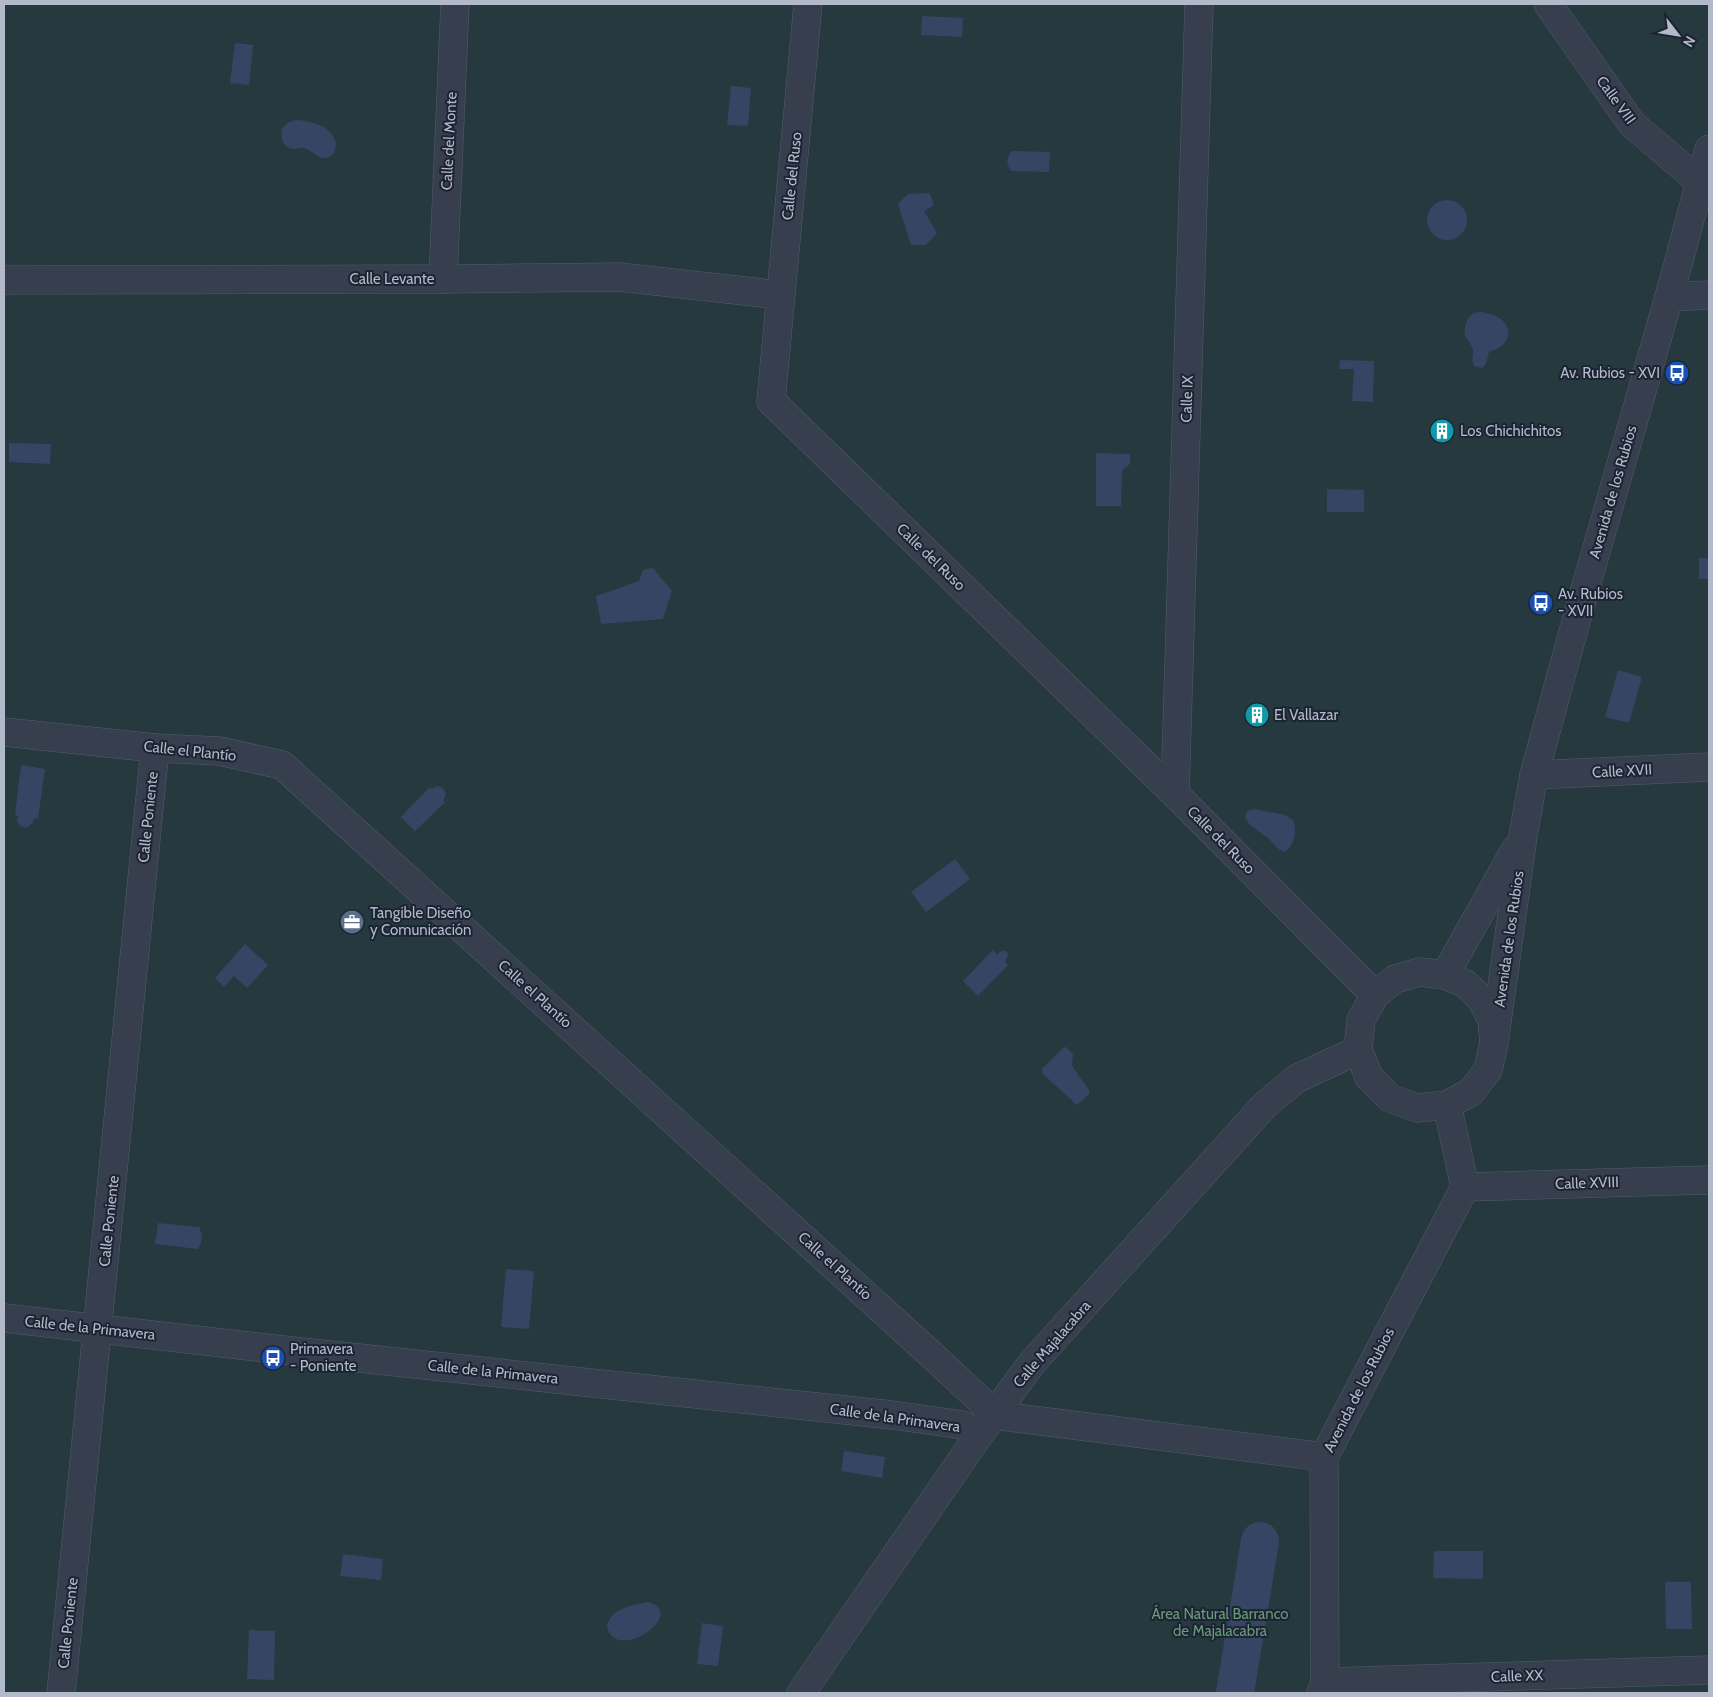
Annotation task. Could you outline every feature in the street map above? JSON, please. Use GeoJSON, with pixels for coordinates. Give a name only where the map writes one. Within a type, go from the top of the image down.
{"type":"FeatureCollection","features":[{"type":"Feature","properties":{"kind":"street","name":"Calle del Monte"},"geometry":{"type":"LineString","coordinates":[[443,279],[455,4]]}},
{"type":"Feature","properties":{"kind":"street","name":"Calle del Ruso"},"geometry":{"type":"LineString","coordinates":[[808,4],[771,401],[1175,794],[1376,995]]}},
{"type":"Feature","properties":{"kind":"street","name":"Calle IX"},"geometry":{"type":"LineString","coordinates":[[1175,794],[1199,4]]}},
{"type":"Feature","properties":{"kind":"street","name":"Calle VIII"},"geometry":{"type":"LineString","coordinates":[[1548,4],[1632,124],[1700,182]]}},
{"type":"Feature","properties":{"kind":"street","name":"Avenida de los Rubios"},"geometry":{"type":"LineString","coordinates":[[1494,1042],[1492,1020],[1482,1000],[1466,984],[1445,974],[1420,972],[1395,979],[1376,995],[1361,1020],[1358,1050],[1369,1078],[1390,1098],[1417,1108],[1447,1105],[1471,1092],[1488,1070],[1494,1042],[1523,836],[1534,775],[1709,149]]}},
{"type":"Feature","properties":{"kind":"street","name":"Calle Levante"},"geometry":{"type":"LineString","coordinates":[[4,280],[619,277],[780,295]]}},
{"type":"Feature","properties":{"kind":"street"},"geometry":{"type":"LineString","coordinates":[[1669,297],[1709,296]]}},
{"type":"Feature","properties":{"kind":"street","name":"Calle el Plantío"},"geometry":{"type":"LineString","coordinates":[[4,732],[155,748],[219,751],[282,765],[928,1351],[979,1399],[986,1425]]}},
{"type":"Feature","properties":{"kind":"street","name":"Calle Poniente"},"geometry":{"type":"LineString","coordinates":[[61,1693],[155,748]]}},
{"type":"Feature","properties":{"kind":"street","name":"Calle XVII"},"geometry":{"type":"LineString","coordinates":[[1534,775],[1709,767]]}},
{"type":"Feature","properties":{"kind":"street","name":"Avenida de los Rubios"},"geometry":{"type":"LineString","coordinates":[[1445,974],[1523,836]]}},
{"type":"Feature","properties":{"kind":"street","name":"Calle Majalacabra"},"geometry":{"type":"LineString","coordinates":[[801,1693],[986,1425],[1032,1363],[1264,1106],[1296,1079],[1358,1050]]}},
{"type":"Feature","properties":{"kind":"street"},"geometry":{"type":"LineString","coordinates":[[1447,1105],[1465,1187]]}},
{"type":"Feature","properties":{"kind":"street","name":"Calle XVIII"},"geometry":{"type":"LineString","coordinates":[[1465,1187],[1709,1180]]}},
{"type":"Feature","properties":{"kind":"street","name":"Avenida de los Rubios"},"geometry":{"type":"LineString","coordinates":[[1323,1688],[1324,1457],[1465,1187]]}},
{"type":"Feature","properties":{"kind":"street","name":"Calle de la Primavera"},"geometry":{"type":"LineString","coordinates":[[4,1318],[892,1415],[963,1426],[986,1425],[1324,1457]]}},
{"type":"Feature","properties":{"kind":"street","name":"Calle XX"},"geometry":{"type":"LineString","coordinates":[[1323,1688],[1709,1670]]}},
{"type":"Feature","properties":{"kind":"green space","name":"Área Natural Barranco de Majalacabra"},"geometry":{"type":"Polygon","coordinates":[[[4,4],[1709,4],[1709,1693],[4,1693],[4,4]]]}},
{"type":"Feature","properties":{"kind":"water"},"geometry":{"type":"Polygon","coordinates":[[[922,16],[963,18],[962,37],[921,35],[922,16]]]}},
{"type":"Feature","properties":{"kind":"water"},"geometry":{"type":"Polygon","coordinates":[[[235,43],[253,45],[249,85],[230,83],[235,43]]]}},
{"type":"Feature","properties":{"kind":"water"},"geometry":{"type":"Polygon","coordinates":[[[731,86],[751,88],[748,126],[727,125],[731,86]]]}},
{"type":"Feature","properties":{"kind":"water"},"geometry":{"type":"Polygon","coordinates":[[[296,120],[315,123],[331,133],[336,144],[332,155],[322,158],[304,148],[293,149],[286,146],[281,135],[282,128],[289,122],[296,120]]]}},
{"type":"Feature","properties":{"kind":"water"},"geometry":{"type":"Polygon","coordinates":[[[1012,151],[1050,152],[1049,172],[1011,171],[1007,161],[1012,151]]]}},
{"type":"Feature","properties":{"kind":"water"},"geometry":{"type":"Polygon","coordinates":[[[930,193],[934,205],[924,211],[937,233],[926,245],[911,245],[898,204],[908,194],[930,193]]]}},
{"type":"Feature","properties":{"kind":"water"},"geometry":{"type":"Polygon","coordinates":[[[1447,200],[1461,206],[1467,220],[1461,234],[1447,240],[1433,234],[1427,220],[1433,206],[1447,200]]]}},
{"type":"Feature","properties":{"kind":"water"},"geometry":{"type":"Polygon","coordinates":[[[1482,312],[1501,319],[1506,324],[1508,335],[1500,347],[1489,352],[1486,364],[1482,368],[1474,366],[1472,360],[1473,350],[1466,337],[1465,329],[1469,317],[1475,313],[1482,312]]]}},
{"type":"Feature","properties":{"kind":"water"},"geometry":{"type":"Polygon","coordinates":[[[1340,360],[1374,361],[1373,402],[1352,401],[1354,369],[1339,369],[1340,360]]]}},
{"type":"Feature","properties":{"kind":"water"},"geometry":{"type":"Polygon","coordinates":[[[9,443],[51,444],[50,464],[9,462],[9,443]]]}},
{"type":"Feature","properties":{"kind":"water"},"geometry":{"type":"Polygon","coordinates":[[[1096,453],[1130,454],[1130,464],[1122,470],[1121,506],[1096,506],[1096,453]]]}},
{"type":"Feature","properties":{"kind":"water"},"geometry":{"type":"Polygon","coordinates":[[[1327,489],[1364,490],[1364,512],[1327,512],[1327,489]]]}},
{"type":"Feature","properties":{"kind":"water"},"geometry":{"type":"Polygon","coordinates":[[[1699,558],[1709,558],[1709,579],[1699,579],[1699,558]]]}},
{"type":"Feature","properties":{"kind":"water"},"geometry":{"type":"Polygon","coordinates":[[[653,568],[672,591],[663,619],[601,624],[596,596],[639,581],[643,570],[653,568]]]}},
{"type":"Feature","properties":{"kind":"water"},"geometry":{"type":"Polygon","coordinates":[[[1618,670],[1642,677],[1629,723],[1605,717],[1618,670]]]}},
{"type":"Feature","properties":{"kind":"water"},"geometry":{"type":"Polygon","coordinates":[[[21,765],[45,769],[38,819],[34,818],[33,823],[26,828],[20,826],[17,820],[18,816],[15,815],[21,765]]]}},
{"type":"Feature","properties":{"kind":"water"},"geometry":{"type":"Polygon","coordinates":[[[438,786],[443,788],[446,794],[443,800],[445,802],[415,831],[401,817],[430,787],[432,789],[438,786]]]}},
{"type":"Feature","properties":{"kind":"water"},"geometry":{"type":"Polygon","coordinates":[[[1254,809],[1285,815],[1293,820],[1294,838],[1288,850],[1284,852],[1279,849],[1247,821],[1245,818],[1247,812],[1254,809]]]}},
{"type":"Feature","properties":{"kind":"water"},"geometry":{"type":"Polygon","coordinates":[[[955,859],[970,879],[926,912],[911,892],[955,859]]]}},
{"type":"Feature","properties":{"kind":"water"},"geometry":{"type":"Polygon","coordinates":[[[245,944],[268,965],[247,988],[234,976],[224,987],[215,978],[245,944]]]}},
{"type":"Feature","properties":{"kind":"water"},"geometry":{"type":"Polygon","coordinates":[[[993,950],[997,954],[1003,950],[1007,952],[1008,955],[1005,962],[1008,965],[978,996],[963,981],[993,950]]]}},
{"type":"Feature","properties":{"kind":"water"},"geometry":{"type":"Polygon","coordinates":[[[1066,1047],[1073,1054],[1072,1065],[1074,1069],[1089,1090],[1089,1094],[1077,1105],[1043,1074],[1042,1069],[1066,1047]]]}},
{"type":"Feature","properties":{"kind":"water"},"geometry":{"type":"Polygon","coordinates":[[[158,1223],[200,1227],[202,1234],[198,1249],[155,1244],[158,1223]]]}},
{"type":"Feature","properties":{"kind":"water"},"geometry":{"type":"Polygon","coordinates":[[[506,1269],[534,1271],[529,1329],[501,1327],[506,1269]]]}},
{"type":"Feature","properties":{"kind":"water"},"geometry":{"type":"Polygon","coordinates":[[[844,1451],[885,1457],[882,1478],[841,1471],[844,1451]]]}},
{"type":"Feature","properties":{"kind":"water"},"geometry":{"type":"Polygon","coordinates":[[[1434,1551],[1483,1551],[1483,1579],[1433,1578],[1434,1551]]]}},
{"type":"Feature","properties":{"kind":"water"},"geometry":{"type":"Polygon","coordinates":[[[343,1554],[383,1559],[381,1580],[340,1576],[343,1554]]]}},
{"type":"Feature","properties":{"kind":"water"},"geometry":{"type":"Polygon","coordinates":[[[1665,1582],[1691,1582],[1692,1629],[1666,1629],[1665,1582]]]}},
{"type":"Feature","properties":{"kind":"water"},"geometry":{"type":"Polygon","coordinates":[[[648,1602],[659,1608],[660,1616],[656,1625],[635,1639],[623,1641],[613,1637],[607,1626],[613,1615],[623,1608],[648,1602]]]}},
{"type":"Feature","properties":{"kind":"water"},"geometry":{"type":"Polygon","coordinates":[[[702,1623],[723,1626],[718,1666],[697,1664],[702,1623]]]}},
{"type":"Feature","properties":{"kind":"water"},"geometry":{"type":"Polygon","coordinates":[[[249,1630],[275,1631],[274,1680],[247,1679],[249,1630]]]}},
{"type":"Feature","properties":{"kind":"waterway"},"geometry":{"type":"LineString","coordinates":[[1235,1693],[1260,1541]]}},
{"type":"Feature","properties":{"kind":"place","name":"Av. Rubios - XVI"},"geometry":{"type":"Point","coordinates":[1677,373]}},
{"type":"Feature","properties":{"kind":"place","name":"Los Chichichitos"},"geometry":{"type":"Point","coordinates":[1442,431]}},
{"type":"Feature","properties":{"kind":"place","name":"Av. Rubios - XVII"},"geometry":{"type":"Point","coordinates":[1541,603]}},
{"type":"Feature","properties":{"kind":"place","name":"El Vallazar"},"geometry":{"type":"Point","coordinates":[1257,715]}},
{"type":"Feature","properties":{"kind":"place","name":"Tangible Diseño y Comunicación"},"geometry":{"type":"Point","coordinates":[352,922]}},
{"type":"Feature","properties":{"kind":"place","name":"Primavera - Poniente"},"geometry":{"type":"Point","coordinates":[273,1358]}}]}
